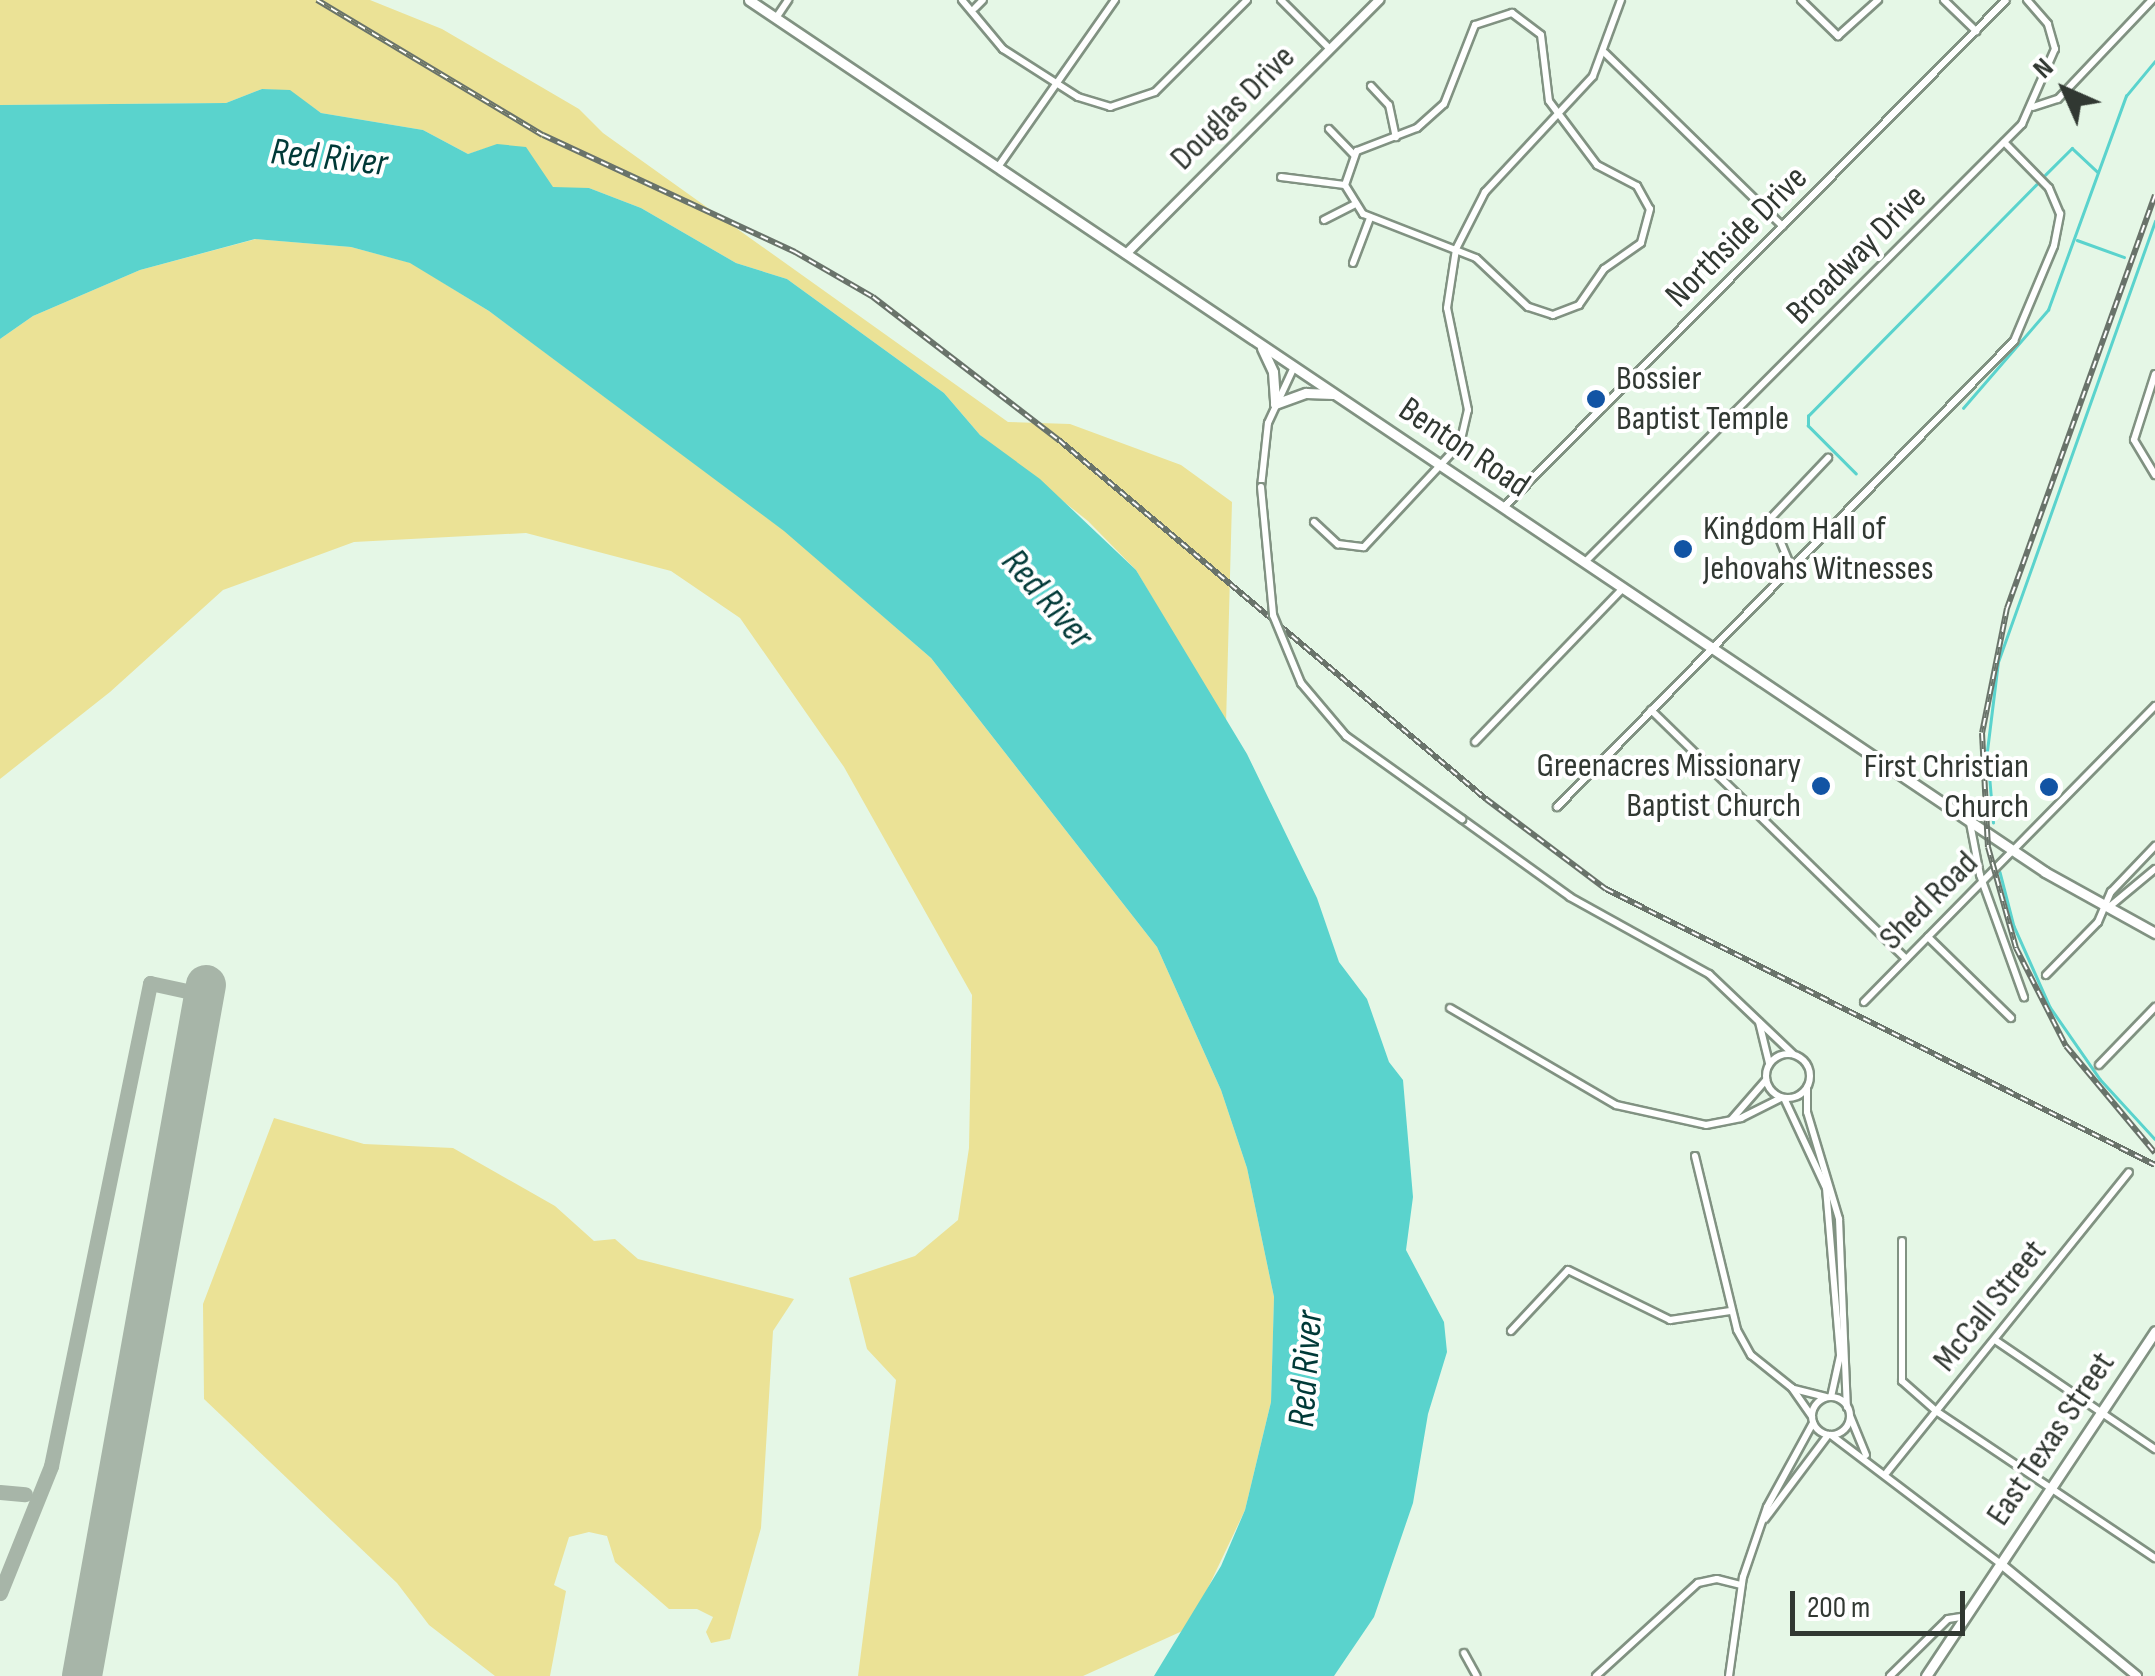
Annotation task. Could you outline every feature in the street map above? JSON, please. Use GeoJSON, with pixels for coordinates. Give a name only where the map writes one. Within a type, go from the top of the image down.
{"type":"FeatureCollection","features":[{"type":"Feature","properties":{"kind":"main road","name":"Benton Road"},"geometry":{"type":"LineString","coordinates":[[749,0],[1970,822],[2107,908],[2155,933]]}},
{"type":"Feature","properties":{"kind":"main road"},"geometry":{"type":"LineString","coordinates":[[1260,344],[1273,372],[1274,404],[1306,393],[1336,394]]}},
{"type":"Feature","properties":{"kind":"main road","name":"East Texas Street"},"geometry":{"type":"LineString","coordinates":[[1926,1676],[2155,1331]]}},
{"type":"Feature","properties":{"kind":"street"},"geometry":{"type":"LineString","coordinates":[[776,18],[788,0]]}},
{"type":"Feature","properties":{"kind":"street"},"geometry":{"type":"LineString","coordinates":[[962,0],[975,8],[998,45],[1101,106],[1143,99],[1247,0]]}},
{"type":"Feature","properties":{"kind":"street"},"geometry":{"type":"LineString","coordinates":[[975,8],[983,0]]}},
{"type":"Feature","properties":{"kind":"street"},"geometry":{"type":"LineString","coordinates":[[997,168],[1115,0]]}},
{"type":"Feature","properties":{"kind":"street"},"geometry":{"type":"LineString","coordinates":[[1281,0],[1330,50]]}},
{"type":"Feature","properties":{"kind":"street","name":"Douglas Drive"},"geometry":{"type":"LineString","coordinates":[[1126,254],[1379,0]]}},
{"type":"Feature","properties":{"kind":"street"},"geometry":{"type":"LineString","coordinates":[[1314,522],[1338,544],[1364,547],[1444,468],[1468,418],[1447,315],[1456,249],[1486,192],[1561,114],[1605,53],[1621,0]]}},
{"type":"Feature","properties":{"kind":"street"},"geometry":{"type":"LineString","coordinates":[[1801,0],[1838,36],[1878,0]]}},
{"type":"Feature","properties":{"kind":"street"},"geometry":{"type":"LineString","coordinates":[[1944,0],[1976,31]]}},
{"type":"Feature","properties":{"kind":"street","name":"Northside Drive"},"geometry":{"type":"LineString","coordinates":[[1503,508],[2006,0]]}},
{"type":"Feature","properties":{"kind":"street","name":"Broadway Drive"},"geometry":{"type":"LineString","coordinates":[[1585,562],[2004,142],[2034,107],[2055,50],[2051,29],[2028,0]]}},
{"type":"Feature","properties":{"kind":"street"},"geometry":{"type":"LineString","coordinates":[[2034,107],[2058,99],[2152,0]]}},
{"type":"Feature","properties":{"kind":"street"},"geometry":{"type":"LineString","coordinates":[[1502,12],[1528,20],[1541,36],[1543,88],[1597,164],[1645,196],[1651,222],[1642,243],[1604,270],[1573,309],[1553,316],[1528,307],[1498,273],[1456,249],[1370,218],[1353,205],[1345,185],[1354,154],[1396,137],[1444,104],[1458,78],[1471,30],[1502,12]]}},
{"type":"Feature","properties":{"kind":"street"},"geometry":{"type":"LineString","coordinates":[[1605,53],[1782,226]]}},
{"type":"Feature","properties":{"kind":"street"},"geometry":{"type":"LineString","coordinates":[[1371,86],[1389,105],[1396,137]]}},
{"type":"Feature","properties":{"kind":"street"},"geometry":{"type":"LineString","coordinates":[[1328,129],[1354,154]]}},
{"type":"Feature","properties":{"kind":"street"},"geometry":{"type":"LineString","coordinates":[[1557,806],[2002,357],[2025,322],[2060,214],[2049,188],[2004,142]]}},
{"type":"Feature","properties":{"kind":"street"},"geometry":{"type":"LineString","coordinates":[[1280,177],[1345,185]]}},
{"type":"Feature","properties":{"kind":"street"},"geometry":{"type":"LineString","coordinates":[[1324,220],[1353,205]]}},
{"type":"Feature","properties":{"kind":"street"},"geometry":{"type":"LineString","coordinates":[[1352,263],[1370,218]]}},
{"type":"Feature","properties":{"kind":"street"},"geometry":{"type":"LineString","coordinates":[[1294,367],[1274,404],[1263,442],[1261,487],[1273,615],[1300,683],[1334,726],[1462,819],[1582,904],[1709,974],[1809,1067],[1809,1119],[1838,1209],[1847,1426],[1829,1435],[1764,1520]]}},
{"type":"Feature","properties":{"kind":"street"},"geometry":{"type":"LineString","coordinates":[[2155,374],[2134,440],[2155,475]]}},
{"type":"Feature","properties":{"kind":"street"},"geometry":{"type":"LineString","coordinates":[[1791,568],[1772,531],[1772,515],[1828,458]]}},
{"type":"Feature","properties":{"kind":"street"},"geometry":{"type":"LineString","coordinates":[[1475,742],[1623,588]]}},
{"type":"Feature","properties":{"kind":"street","name":"Shed Road"},"geometry":{"type":"LineString","coordinates":[[1864,1002],[2155,707]]}},
{"type":"Feature","properties":{"kind":"street"},"geometry":{"type":"LineString","coordinates":[[1651,710],[1906,959]]}},
{"type":"Feature","properties":{"kind":"street"},"geometry":{"type":"LineString","coordinates":[[1970,822],[1983,882],[2024,997]]}},
{"type":"Feature","properties":{"kind":"street"},"geometry":{"type":"LineString","coordinates":[[2107,908],[2110,892],[2155,846]]}},
{"type":"Feature","properties":{"kind":"street"},"geometry":{"type":"LineString","coordinates":[[2046,975],[2107,908],[2155,869]]}},
{"type":"Feature","properties":{"kind":"street"},"geometry":{"type":"LineString","coordinates":[[1928,937],[2011,1018]]}},
{"type":"Feature","properties":{"kind":"street"},"geometry":{"type":"LineString","coordinates":[[2099,1065],[2155,1007]]}},
{"type":"Feature","properties":{"kind":"street"},"geometry":{"type":"LineString","coordinates":[[1450,1008],[1605,1101],[1690,1122],[1732,1120],[1807,1088]]}},
{"type":"Feature","properties":{"kind":"street"},"geometry":{"type":"LineString","coordinates":[[1732,1120],[1766,1080],[1768,1066],[1758,1020]]}},
{"type":"Feature","properties":{"kind":"street"},"geometry":{"type":"LineString","coordinates":[[1768,1066],[1793,1054]]}},
{"type":"Feature","properties":{"kind":"street"},"geometry":{"type":"LineString","coordinates":[[1729,1676],[1741,1585],[1764,1520],[1813,1420],[1830,1397],[1840,1356],[1826,1188],[1783,1098],[1766,1080]]}},
{"type":"Feature","properties":{"kind":"street"},"geometry":{"type":"LineString","coordinates":[[1695,1156],[1730,1311],[1752,1356],[1792,1388],[1813,1420],[1829,1435],[1888,1472],[2138,1676]]}},
{"type":"Feature","properties":{"kind":"street","name":"McCall Street"},"geometry":{"type":"LineString","coordinates":[[1888,1472],[2130,1172]]}},
{"type":"Feature","properties":{"kind":"street"},"geometry":{"type":"LineString","coordinates":[[1902,1241],[1898,1371],[1936,1411],[2155,1558]]}},
{"type":"Feature","properties":{"kind":"street"},"geometry":{"type":"LineString","coordinates":[[1511,1331],[1568,1270],[1670,1320],[1730,1311]]}},
{"type":"Feature","properties":{"kind":"street"},"geometry":{"type":"LineString","coordinates":[[1995,1340],[2155,1449]]}},
{"type":"Feature","properties":{"kind":"street"},"geometry":{"type":"LineString","coordinates":[[1792,1388],[1830,1397],[1848,1410],[1866,1456]]}},
{"type":"Feature","properties":{"kind":"street"},"geometry":{"type":"LineString","coordinates":[[1596,1676],[1698,1584],[1717,1578],[1741,1585]]}},
{"type":"Feature","properties":{"kind":"street"},"geometry":{"type":"LineString","coordinates":[[1890,1676],[1948,1619],[1966,1616]]}},
{"type":"Feature","properties":{"kind":"street"},"geometry":{"type":"LineString","coordinates":[[1464,1653],[1477,1676]]}},
{"type":"Feature","properties":{"kind":"shaded area"},"geometry":{"type":"Polygon","coordinates":[[[0,0],[370,0],[442,29],[579,109],[603,133],[1008,422],[1070,424],[1181,465],[1232,502],[1226,724],[1136,570],[1088,521],[980,435],[944,393],[787,279],[736,263],[641,208],[589,188],[553,188],[490,147],[468,154],[423,130],[321,113],[290,91],[262,89],[226,103],[0,105],[0,0]]]}},
{"type":"Feature","properties":{"kind":"shaded area"},"geometry":{"type":"Polygon","coordinates":[[[256,239],[351,247],[411,263],[489,311],[785,531],[931,658],[1157,947],[1221,1090],[1247,1168],[1274,1297],[1271,1402],[1245,1510],[1189,1628],[1083,1676],[858,1676],[896,1380],[867,1349],[849,1278],[915,1256],[958,1220],[969,1148],[972,995],[844,767],[740,618],[671,571],[526,533],[354,542],[223,590],[110,692],[0,779],[0,339],[33,316],[140,270],[256,239]]]}},
{"type":"Feature","properties":{"kind":"shaded area"},"geometry":{"type":"Polygon","coordinates":[[[274,1118],[364,1144],[453,1148],[555,1206],[594,1241],[615,1239],[638,1259],[794,1299],[773,1331],[761,1528],[730,1639],[711,1643],[706,1632],[713,1617],[697,1609],[669,1609],[615,1562],[607,1536],[589,1532],[569,1537],[554,1585],[566,1591],[550,1676],[495,1676],[429,1625],[397,1583],[204,1399],[203,1304],[274,1118]]]}},
{"type":"Feature","properties":{"kind":"water","name":"Red River"},"geometry":{"type":"Polygon","coordinates":[[[262,89],[290,90],[321,113],[423,130],[468,154],[497,144],[526,147],[553,187],[589,188],[641,208],[736,263],[787,279],[944,393],[980,435],[1040,479],[1136,570],[1247,754],[1317,898],[1339,962],[1367,999],[1389,1062],[1403,1080],[1413,1197],[1406,1250],[1444,1322],[1447,1352],[1428,1414],[1413,1503],[1374,1617],[1334,1676],[1154,1676],[1221,1566],[1245,1510],[1271,1402],[1274,1297],[1247,1168],[1221,1090],[1157,947],[931,658],[784,531],[489,311],[410,263],[351,247],[255,239],[140,270],[33,316],[0,339],[0,105],[226,103],[262,89]]]}},
{"type":"Feature","properties":{"kind":"waterway"},"geometry":{"type":"LineString","coordinates":[[1963,408],[2048,310],[2126,96],[2155,61]]}},
{"type":"Feature","properties":{"kind":"waterway"},"geometry":{"type":"LineString","coordinates":[[2045,175],[2072,148],[2098,172]]}},
{"type":"Feature","properties":{"kind":"waterway"},"geometry":{"type":"LineString","coordinates":[[1856,474],[1808,426],[1808,416],[2036,185]]}},
{"type":"Feature","properties":{"kind":"waterway"},"geometry":{"type":"LineString","coordinates":[[1993,823],[1987,751],[1998,662],[2155,221]]}},
{"type":"Feature","properties":{"kind":"waterway"},"geometry":{"type":"LineString","coordinates":[[2077,240],[2124,257]]}},
{"type":"Feature","properties":{"kind":"waterway"},"geometry":{"type":"LineString","coordinates":[[2000,872],[2014,926],[2050,1007],[2100,1079],[2155,1139]]}},
{"type":"Feature","properties":{"kind":"taxiway"},"geometry":{"type":"LineString","coordinates":[[0,1593],[51,1466],[150,983],[205,995]]}},
{"type":"Feature","properties":{"kind":"taxiway"},"geometry":{"type":"LineString","coordinates":[[0,1492],[25,1494]]}},
{"type":"Feature","properties":{"kind":"runway"},"geometry":{"type":"LineString","coordinates":[[82,1676],[206,985]]}},
{"type":"Feature","properties":{"kind":"railway"},"geometry":{"type":"LineString","coordinates":[[317,0],[543,135],[795,252],[873,297],[1059,440],[1486,799],[1606,889],[2155,1165]]}},
{"type":"Feature","properties":{"kind":"railway"},"geometry":{"type":"LineString","coordinates":[[2155,195],[2007,608],[1982,733],[1988,847],[2016,948],[2066,1046],[2155,1153]]}},
{"type":"Feature","properties":{"kind":"place","name":"Bossier Baptist Temple"},"geometry":{"type":"Point","coordinates":[1596,399]}},
{"type":"Feature","properties":{"kind":"place","name":"Kingdom Hall of Jehovahs Witnesses"},"geometry":{"type":"Point","coordinates":[1683,549]}},
{"type":"Feature","properties":{"kind":"place","name":"Greenacres Missionary Baptist Church"},"geometry":{"type":"Point","coordinates":[1821,786]}},
{"type":"Feature","properties":{"kind":"place","name":"First Christian Church"},"geometry":{"type":"Point","coordinates":[2049,787]}}]}
